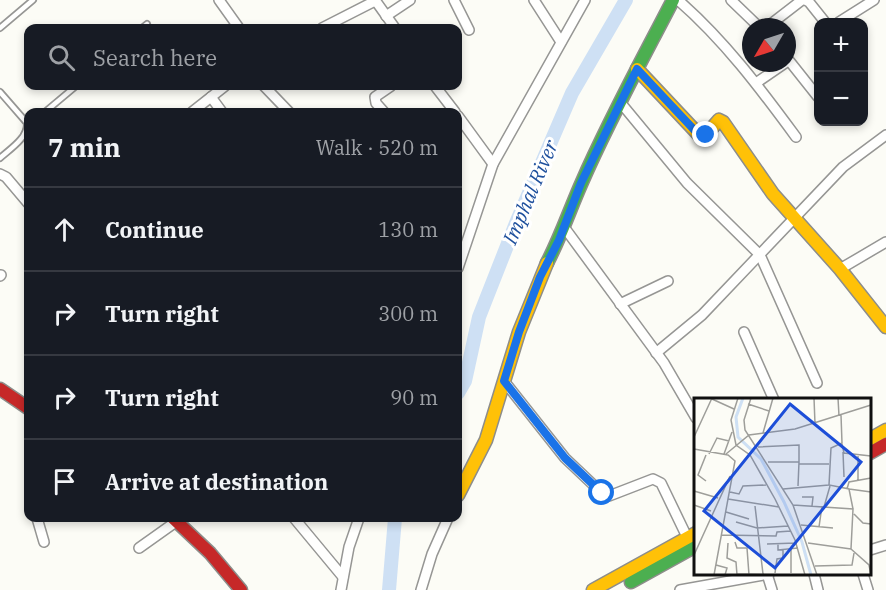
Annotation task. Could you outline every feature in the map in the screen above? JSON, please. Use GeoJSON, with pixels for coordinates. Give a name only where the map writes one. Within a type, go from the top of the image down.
{"type":"FeatureCollection","features":[{"type":"Feature","properties":{"kind":"main road"},"geometry":{"type":"LineString","coordinates":[[462,487],[486,440],[519,332],[581,183],[620,102],[675,0]]}},
{"type":"Feature","properties":{"kind":"main road"},"geometry":{"type":"LineString","coordinates":[[637,69],[699,135],[706,135],[719,120],[723,122],[762,181],[840,269],[886,327]]}},
{"type":"Feature","properties":{"kind":"main road"},"geometry":{"type":"LineString","coordinates":[[0,389],[24,402]]}},
{"type":"Feature","properties":{"kind":"main road"},"geometry":{"type":"LineString","coordinates":[[871,438],[886,430]]}},
{"type":"Feature","properties":{"kind":"main road"},"geometry":{"type":"LineString","coordinates":[[871,452],[886,444]]}},
{"type":"Feature","properties":{"kind":"main road"},"geometry":{"type":"LineString","coordinates":[[178,522],[210,553],[241,590]]}},
{"type":"Feature","properties":{"kind":"main road"},"geometry":{"type":"LineString","coordinates":[[593,590],[693,539]]}},
{"type":"Feature","properties":{"kind":"main road"},"geometry":{"type":"LineString","coordinates":[[616,590],[693,539]]}},
{"type":"Feature","properties":{"kind":"street"},"geometry":{"type":"LineString","coordinates":[[219,0],[236,24]]}},
{"type":"Feature","properties":{"kind":"street"},"geometry":{"type":"LineString","coordinates":[[386,16],[410,0]]}},
{"type":"Feature","properties":{"kind":"street"},"geometry":{"type":"LineString","coordinates":[[454,0],[469,30]]}},
{"type":"Feature","properties":{"kind":"street"},"geometry":{"type":"LineString","coordinates":[[534,0],[561,42]]}},
{"type":"Feature","properties":{"kind":"street"},"geometry":{"type":"LineString","coordinates":[[462,256],[493,164],[585,0]]}},
{"type":"Feature","properties":{"kind":"street"},"geometry":{"type":"LineString","coordinates":[[675,0],[718,38],[756,82],[796,137]]}},
{"type":"Feature","properties":{"kind":"street"},"geometry":{"type":"LineString","coordinates":[[732,0],[750,18]]}},
{"type":"Feature","properties":{"kind":"street"},"geometry":{"type":"LineString","coordinates":[[779,18],[803,0],[809,2],[822,18]]}},
{"type":"Feature","properties":{"kind":"street"},"geometry":{"type":"LineString","coordinates":[[845,18],[874,0]]}},
{"type":"Feature","properties":{"kind":"street"},"geometry":{"type":"LineString","coordinates":[[330,24],[375,1],[392,24]]}},
{"type":"Feature","properties":{"kind":"street"},"geometry":{"type":"LineString","coordinates":[[796,68],[814,91]]}},
{"type":"Feature","properties":{"kind":"street"},"geometry":{"type":"LineString","coordinates":[[756,82],[771,72]]}},
{"type":"Feature","properties":{"kind":"street"},"geometry":{"type":"LineString","coordinates":[[197,108],[220,90]]}},
{"type":"Feature","properties":{"kind":"street"},"geometry":{"type":"LineString","coordinates":[[268,90],[285,108]]}},
{"type":"Feature","properties":{"kind":"street"},"geometry":{"type":"LineString","coordinates":[[380,108],[375,97],[385,90]]}},
{"type":"Feature","properties":{"kind":"street"},"geometry":{"type":"LineString","coordinates":[[438,90],[452,108]]}},
{"type":"Feature","properties":{"kind":"street"},"geometry":{"type":"LineString","coordinates":[[211,97],[219,108]]}},
{"type":"Feature","properties":{"kind":"street"},"geometry":{"type":"LineString","coordinates":[[620,102],[687,183],[760,255],[817,382]]}},
{"type":"Feature","properties":{"kind":"street"},"geometry":{"type":"LineString","coordinates":[[462,122],[493,164]]}},
{"type":"Feature","properties":{"kind":"street"},"geometry":{"type":"LineString","coordinates":[[656,353],[702,315],[843,167],[886,135]]}},
{"type":"Feature","properties":{"kind":"street"},"geometry":{"type":"LineString","coordinates":[[0,174],[6,177],[24,198]]}},
{"type":"Feature","properties":{"kind":"street"},"geometry":{"type":"LineString","coordinates":[[564,227],[656,353],[694,415]]}},
{"type":"Feature","properties":{"kind":"street"},"geometry":{"type":"LineString","coordinates":[[840,269],[886,242]]}},
{"type":"Feature","properties":{"kind":"street"},"geometry":{"type":"LineString","coordinates":[[620,304],[668,281]]}},
{"type":"Feature","properties":{"kind":"street"},"geometry":{"type":"LineString","coordinates":[[744,332],[774,398]]}},
{"type":"Feature","properties":{"kind":"street"},"geometry":{"type":"LineString","coordinates":[[504,381],[565,458],[604,495],[609,496],[653,479],[661,483],[693,539]]}},
{"type":"Feature","properties":{"kind":"street"},"geometry":{"type":"LineString","coordinates":[[38,522],[44,542]]}},
{"type":"Feature","properties":{"kind":"street"},"geometry":{"type":"LineString","coordinates":[[139,548],[171,522]]}},
{"type":"Feature","properties":{"kind":"street"},"geometry":{"type":"LineString","coordinates":[[297,522],[344,577]]}},
{"type":"Feature","properties":{"kind":"street"},"geometry":{"type":"LineString","coordinates":[[341,590],[349,547],[358,522]]}},
{"type":"Feature","properties":{"kind":"street"},"geometry":{"type":"LineString","coordinates":[[421,590],[432,554],[446,522]]}},
{"type":"Feature","properties":{"kind":"street"},"geometry":{"type":"LineString","coordinates":[[871,550],[886,545]]}},
{"type":"Feature","properties":{"kind":"street"},"geometry":{"type":"LineString","coordinates":[[680,590],[762,575]]}},
{"type":"Feature","properties":{"kind":"street"},"geometry":{"type":"LineString","coordinates":[[768,575],[772,590]]}},
{"type":"Feature","properties":{"kind":"street"},"geometry":{"type":"LineString","coordinates":[[814,575],[818,590]]}},
{"type":"Feature","properties":{"kind":"street"},"geometry":{"type":"LineString","coordinates":[[864,575],[868,590]]}},
{"type":"Feature","properties":{"kind":"lane"},"geometry":{"type":"LineString","coordinates":[[0,28],[33,0]]}},
{"type":"Feature","properties":{"kind":"lane"},"geometry":{"type":"LineString","coordinates":[[50,108],[71,90]]}},
{"type":"Feature","properties":{"kind":"lane"},"geometry":{"type":"LineString","coordinates":[[0,92],[24,120]]}},
{"type":"Feature","properties":{"kind":"lane"},"geometry":{"type":"LineString","coordinates":[[0,159],[24,134]]}},
{"type":"Feature","properties":{"kind":"waterway","name":"Imphal River"},"geometry":{"type":"LineString","coordinates":[[462,386],[479,317],[516,223],[572,93],[626,0]]}},
{"type":"Feature","properties":{"kind":"waterway","name":"Imphal River"},"geometry":{"type":"LineString","coordinates":[[389,590],[395,522]]}},
{"type":"Feature","properties":{"kind":"traffic: fast"},"geometry":{"type":"LineString","coordinates":[[547,263],[603,136],[673,0]]}},
{"type":"Feature","properties":{"kind":"traffic: fast"},"geometry":{"type":"LineString","coordinates":[[631,582],[694,547]]}},
{"type":"Feature","properties":{"kind":"traffic: slow"},"geometry":{"type":"LineString","coordinates":[[637,69],[699,135],[706,135],[719,120],[723,122],[773,194],[840,269],[886,327]]}},
{"type":"Feature","properties":{"kind":"traffic: slow"},"geometry":{"type":"LineString","coordinates":[[462,487],[486,440],[519,332],[547,263]]}},
{"type":"Feature","properties":{"kind":"traffic: slow"},"geometry":{"type":"LineString","coordinates":[[871,438],[886,430]]}},
{"type":"Feature","properties":{"kind":"traffic: slow"},"geometry":{"type":"LineString","coordinates":[[593,590],[694,534]]}},
{"type":"Feature","properties":{"kind":"traffic: jam"},"geometry":{"type":"LineString","coordinates":[[0,389],[24,405]]}},
{"type":"Feature","properties":{"kind":"traffic: jam"},"geometry":{"type":"LineString","coordinates":[[871,452],[886,444]]}},
{"type":"Feature","properties":{"kind":"traffic: jam"},"geometry":{"type":"LineString","coordinates":[[177,522],[210,553],[241,590]]}},
{"type":"Feature","properties":{"kind":"route"},"geometry":{"type":"LineString","coordinates":[[602,493],[565,458],[504,381],[519,332],[540,277],[559,240],[581,183],[637,69],[699,135],[706,135]]}}]}
